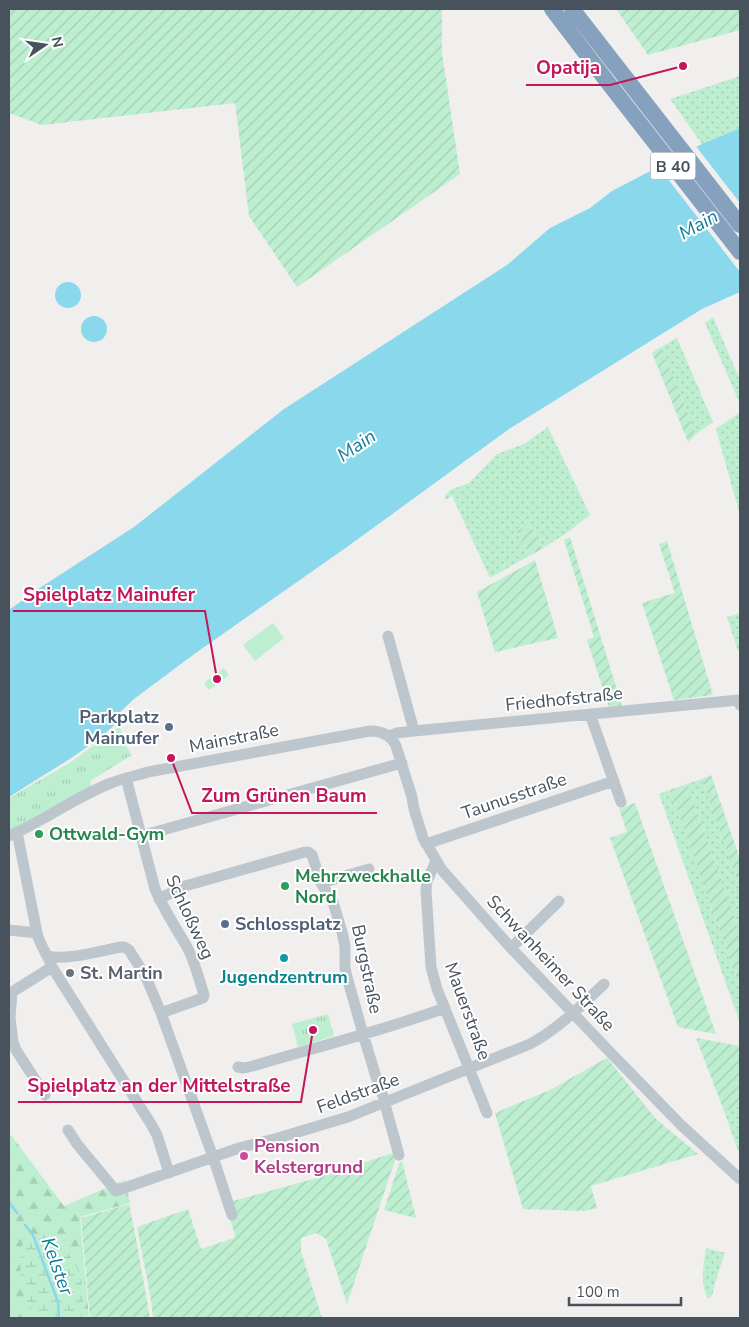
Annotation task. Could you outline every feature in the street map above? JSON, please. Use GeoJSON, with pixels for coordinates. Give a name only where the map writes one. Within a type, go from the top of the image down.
{"type":"FeatureCollection","features":[{"type":"Feature","properties":{"kind":"highway","name":"B 40"},"geometry":{"type":"LineString","coordinates":[[552,9],[740,252]]}},
{"type":"Feature","properties":{"kind":"highway","name":"B 40"},"geometry":{"type":"LineString","coordinates":[[572,9],[740,225]]}},
{"type":"Feature","properties":{"kind":"street"},"geometry":{"type":"LineString","coordinates":[[388,636],[414,731]]}},
{"type":"Feature","properties":{"kind":"street","name":"Friedhofstraße"},"geometry":{"type":"LineString","coordinates":[[389,736],[414,731],[739,700],[740,704]]}},
{"type":"Feature","properties":{"kind":"street"},"geometry":{"type":"LineString","coordinates":[[590,714],[621,802]]}},
{"type":"Feature","properties":{"kind":"street","name":"Mainstraße"},"geometry":{"type":"LineString","coordinates":[[13,834],[90,793],[126,778],[179,766],[370,731],[384,733],[389,736]]}},
{"type":"Feature","properties":{"kind":"street","name":"Schwanheimer Straße"},"geometry":{"type":"LineString","coordinates":[[389,736],[393,740],[402,763],[414,809],[426,844],[436,861],[511,948],[681,1125],[740,1179]]}},
{"type":"Feature","properties":{"kind":"street"},"geometry":{"type":"LineString","coordinates":[[141,836],[402,763]]}},
{"type":"Feature","properties":{"kind":"street","name":"Schloßweg"},"geometry":{"type":"LineString","coordinates":[[126,778],[155,889],[194,962],[204,995],[203,998],[161,1014]]}},
{"type":"Feature","properties":{"kind":"street","name":"Taunusstraße"},"geometry":{"type":"LineString","coordinates":[[426,844],[614,781]]}},
{"type":"Feature","properties":{"kind":"street"},"geometry":{"type":"LineString","coordinates":[[13,834],[41,945],[151,1124],[169,1173]]}},
{"type":"Feature","properties":{"kind":"street","name":"Burgstraße"},"geometry":{"type":"LineString","coordinates":[[159,898],[185,886],[305,852],[312,855],[320,883],[333,902],[342,932],[347,977],[376,1077],[384,1098],[399,1155]]}},
{"type":"Feature","properties":{"kind":"street","name":"Mauerstraße"},"geometry":{"type":"LineString","coordinates":[[436,861],[427,880],[426,890],[432,973],[444,1008],[487,1113]]}},
{"type":"Feature","properties":{"kind":"street"},"geometry":{"type":"LineString","coordinates":[[320,883],[369,869]]}},
{"type":"Feature","properties":{"kind":"street"},"geometry":{"type":"LineString","coordinates":[[511,948],[559,900]]}},
{"type":"Feature","properties":{"kind":"street"},"geometry":{"type":"LineString","coordinates":[[9,930],[37,933]]}},
{"type":"Feature","properties":{"kind":"street"},"geometry":{"type":"LineString","coordinates":[[45,1095],[16,1050],[11,1036],[12,992],[55,957],[124,947],[129,950],[146,977],[161,1014],[232,1215]]}},
{"type":"Feature","properties":{"kind":"street","name":"Feldstraße"},"geometry":{"type":"LineString","coordinates":[[68,1130],[77,1144],[116,1191],[239,1148],[348,1117],[470,1069],[535,1041],[552,1030],[604,984]]}},
{"type":"Feature","properties":{"kind":"street"},"geometry":{"type":"LineString","coordinates":[[238,1067],[253,1066],[415,1019],[444,1008]]}},
{"type":"Feature","properties":{"kind":"green space"},"geometry":{"type":"Polygon","coordinates":[[[9,9],[442,9],[442,53],[460,174],[297,287],[249,216],[235,103],[42,125],[9,113],[9,9]]]}},
{"type":"Feature","properties":{"kind":"green space"},"geometry":{"type":"Polygon","coordinates":[[[616,9],[740,9],[740,30],[648,55],[616,9]]]}},
{"type":"Feature","properties":{"kind":"green space"},"geometry":{"type":"Polygon","coordinates":[[[740,76],[740,128],[702,144],[670,99],[740,76]]]}},
{"type":"Feature","properties":{"kind":"green space"},"geometry":{"type":"Polygon","coordinates":[[[713,317],[740,380],[740,404],[705,323],[713,317]]]}},
{"type":"Feature","properties":{"kind":"green space"},"geometry":{"type":"Polygon","coordinates":[[[677,338],[713,422],[696,434],[661,347],[677,338]]]}},
{"type":"Feature","properties":{"kind":"green space"},"geometry":{"type":"Polygon","coordinates":[[[661,347],[696,434],[688,442],[652,353],[661,347]]]}},
{"type":"Feature","properties":{"kind":"green space"},"geometry":{"type":"Polygon","coordinates":[[[740,412],[740,516],[716,429],[740,412]]]}},
{"type":"Feature","properties":{"kind":"green space"},"geometry":{"type":"Polygon","coordinates":[[[548,427],[590,515],[542,549],[530,524],[517,531],[529,556],[490,578],[452,496],[445,500],[445,496],[450,490],[469,483],[497,454],[524,444],[548,427]]]}},
{"type":"Feature","properties":{"kind":"green space"},"geometry":{"type":"Polygon","coordinates":[[[530,524],[542,549],[529,556],[517,531],[530,524]]]}},
{"type":"Feature","properties":{"kind":"green space"},"geometry":{"type":"Polygon","coordinates":[[[570,537],[622,706],[609,707],[587,640],[594,637],[564,540],[570,537]]]}},
{"type":"Feature","properties":{"kind":"green space"},"geometry":{"type":"Polygon","coordinates":[[[667,541],[713,695],[674,700],[642,603],[675,593],[659,544],[667,541]]]}},
{"type":"Feature","properties":{"kind":"green space"},"geometry":{"type":"Polygon","coordinates":[[[535,560],[558,638],[495,652],[477,592],[535,560]]]}},
{"type":"Feature","properties":{"kind":"green space"},"geometry":{"type":"Polygon","coordinates":[[[740,613],[740,650],[738,651],[727,617],[740,613]]]}},
{"type":"Feature","properties":{"kind":"green space"},"geometry":{"type":"Polygon","coordinates":[[[273,623],[284,638],[255,661],[243,645],[273,623]]]}},
{"type":"Feature","properties":{"kind":"green space"},"geometry":{"type":"Polygon","coordinates":[[[224,668],[229,675],[209,690],[204,683],[224,668]]]}},
{"type":"Feature","properties":{"kind":"green space"},"geometry":{"type":"Polygon","coordinates":[[[120,726],[123,741],[132,755],[90,781],[92,789],[9,831],[9,798],[71,762],[120,726]]]}},
{"type":"Feature","properties":{"kind":"green space"},"geometry":{"type":"Polygon","coordinates":[[[711,775],[740,859],[740,889],[702,779],[711,775]]]}},
{"type":"Feature","properties":{"kind":"green space"},"geometry":{"type":"Polygon","coordinates":[[[702,779],[740,889],[740,933],[687,784],[702,779]]]}},
{"type":"Feature","properties":{"kind":"green space"},"geometry":{"type":"Polygon","coordinates":[[[687,784],[740,933],[740,988],[670,790],[687,784]]]}},
{"type":"Feature","properties":{"kind":"green space"},"geometry":{"type":"Polygon","coordinates":[[[670,790],[740,988],[740,1023],[659,794],[670,790]]]}},
{"type":"Feature","properties":{"kind":"green space"},"geometry":{"type":"Polygon","coordinates":[[[635,803],[716,1034],[678,1027],[610,838],[627,832],[619,809],[635,803]]]}},
{"type":"Feature","properties":{"kind":"green space"},"geometry":{"type":"Polygon","coordinates":[[[328,1014],[334,1036],[298,1047],[292,1024],[328,1014]]]}},
{"type":"Feature","properties":{"kind":"green space"},"geometry":{"type":"Polygon","coordinates":[[[696,1038],[740,1046],[740,1106],[724,1111],[696,1038]]]}},
{"type":"Feature","properties":{"kind":"green space"},"geometry":{"type":"Polygon","coordinates":[[[607,1058],[656,1119],[698,1154],[591,1186],[597,1208],[584,1211],[523,1209],[495,1113],[550,1090],[607,1058]]]}},
{"type":"Feature","properties":{"kind":"green space"},"geometry":{"type":"Polygon","coordinates":[[[740,1106],[740,1156],[724,1111],[740,1106]]]}},
{"type":"Feature","properties":{"kind":"green space"},"geometry":{"type":"Polygon","coordinates":[[[11,1135],[64,1206],[125,1180],[130,1203],[80,1217],[89,1318],[81,1318],[84,1294],[80,1275],[58,1237],[23,1293],[33,1310],[34,1318],[9,1318],[9,1137],[11,1135]]]}},
{"type":"Feature","properties":{"kind":"green space"},"geometry":{"type":"Polygon","coordinates":[[[396,1152],[396,1157],[347,1304],[326,1239],[316,1233],[301,1238],[301,1251],[322,1318],[153,1318],[137,1227],[188,1209],[201,1249],[234,1238],[235,1235],[230,1220],[233,1201],[317,1178],[396,1152]]]}},
{"type":"Feature","properties":{"kind":"green space"},"geometry":{"type":"Polygon","coordinates":[[[402,1161],[416,1218],[384,1210],[399,1164],[402,1161]]]}},
{"type":"Feature","properties":{"kind":"green space"},"geometry":{"type":"Polygon","coordinates":[[[129,1204],[150,1318],[90,1318],[81,1218],[129,1204]]]}},
{"type":"Feature","properties":{"kind":"green space"},"geometry":{"type":"Polygon","coordinates":[[[39,1233],[58,1237],[76,1266],[84,1294],[81,1318],[34,1318],[23,1292],[20,1266],[23,1239],[39,1233]]]}},
{"type":"Feature","properties":{"kind":"green space"},"geometry":{"type":"Polygon","coordinates":[[[706,1248],[725,1253],[712,1296],[708,1298],[703,1280],[706,1248]]]}},
{"type":"Feature","properties":{"kind":"water","name":"Main"},"geometry":{"type":"Polygon","coordinates":[[[740,128],[740,292],[702,309],[509,429],[134,699],[118,714],[119,721],[93,743],[9,797],[9,610],[134,527],[284,409],[507,265],[550,228],[590,208],[612,191],[702,144],[740,128]]]}},
{"type":"Feature","properties":{"kind":"water"},"geometry":{"type":"Polygon","coordinates":[[[68,282],[77,286],[81,295],[77,304],[68,308],[59,304],[55,295],[59,286],[68,282]]]}},
{"type":"Feature","properties":{"kind":"water"},"geometry":{"type":"Polygon","coordinates":[[[94,316],[103,320],[107,329],[103,338],[94,342],[85,338],[81,329],[85,320],[94,316]]]}},
{"type":"Feature","properties":{"kind":"pier"},"geometry":{"type":"Polygon","coordinates":[[[695,145],[740,203],[740,272],[657,165],[695,145]]]}},
{"type":"Feature","properties":{"kind":"waterway","name":"Kelster"},"geometry":{"type":"LineString","coordinates":[[9,1202],[17,1213]]}},
{"type":"Feature","properties":{"kind":"waterway","name":"Kelster"},"geometry":{"type":"LineString","coordinates":[[25,1225],[33,1235],[58,1302],[59,1318]]}},
{"type":"Feature","properties":{"kind":"place","name":"Opatija"},"geometry":{"type":"Point","coordinates":[683,66]}},
{"type":"Feature","properties":{"kind":"place","name":"Spielplatz Mainufer"},"geometry":{"type":"Point","coordinates":[217,679]}},
{"type":"Feature","properties":{"kind":"place","name":"Parkplatz Mainufer"},"geometry":{"type":"Point","coordinates":[169,727]}},
{"type":"Feature","properties":{"kind":"place","name":"Zum Grünen Baum"},"geometry":{"type":"Point","coordinates":[171,758]}},
{"type":"Feature","properties":{"kind":"place","name":"Ottwald-Gym"},"geometry":{"type":"Point","coordinates":[39,834]}},
{"type":"Feature","properties":{"kind":"place","name":"Mehrzweckhalle Nord"},"geometry":{"type":"Point","coordinates":[285,886]}},
{"type":"Feature","properties":{"kind":"place","name":"Schlossplatz"},"geometry":{"type":"Point","coordinates":[225,924]}},
{"type":"Feature","properties":{"kind":"place","name":"Jugendzentrum"},"geometry":{"type":"Point","coordinates":[284,958]}},
{"type":"Feature","properties":{"kind":"place","name":"St. Martin"},"geometry":{"type":"Point","coordinates":[70,973]}},
{"type":"Feature","properties":{"kind":"place","name":"Spielplatz an der Mittelstraße"},"geometry":{"type":"Point","coordinates":[313,1030]}},
{"type":"Feature","properties":{"kind":"place","name":"Pension Kelstergrund"},"geometry":{"type":"Point","coordinates":[244,1156]}}]}
